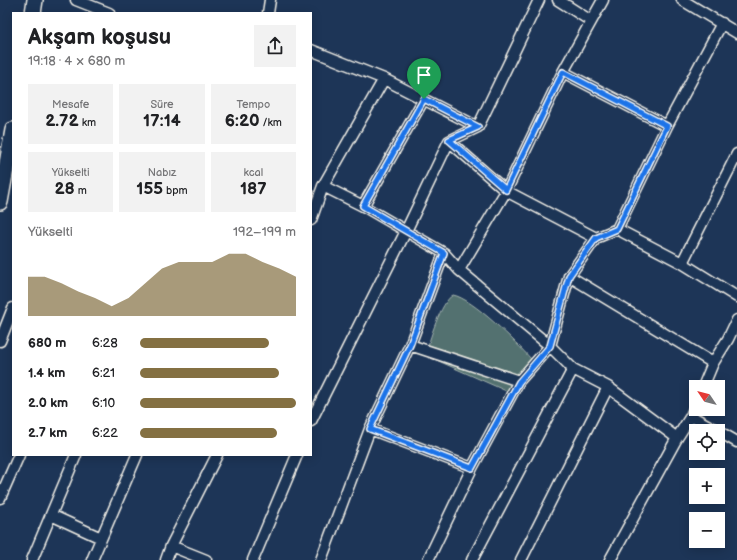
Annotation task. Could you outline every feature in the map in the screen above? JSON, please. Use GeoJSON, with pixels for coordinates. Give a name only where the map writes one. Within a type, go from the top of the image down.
{"type":"FeatureCollection","features":[{"type":"Feature","properties":{"kind":"street"},"geometry":{"type":"LineString","coordinates":[[33,12],[35,0]]}},
{"type":"Feature","properties":{"kind":"street"},"geometry":{"type":"LineString","coordinates":[[76,0],[106,12]]}},
{"type":"Feature","properties":{"kind":"street"},"geometry":{"type":"LineString","coordinates":[[268,12],[270,0]]}},
{"type":"Feature","properties":{"kind":"street"},"geometry":{"type":"LineString","coordinates":[[312,419],[406,231],[449,140],[478,127],[539,0]]}},
{"type":"Feature","properties":{"kind":"street"},"geometry":{"type":"LineString","coordinates":[[558,0],[591,21]]}},
{"type":"Feature","properties":{"kind":"street"},"geometry":{"type":"LineString","coordinates":[[459,270],[506,190],[563,72],[603,0]]}},
{"type":"Feature","properties":{"kind":"street"},"geometry":{"type":"LineString","coordinates":[[682,0],[737,33]]}},
{"type":"Feature","properties":{"kind":"street"},"geometry":{"type":"LineString","coordinates":[[428,560],[472,468],[519,382],[550,346],[569,276],[596,238],[617,229],[667,126],[722,23]]}},
{"type":"Feature","properties":{"kind":"street"},"geometry":{"type":"LineString","coordinates":[[312,50],[384,79],[478,127]]}},
{"type":"Feature","properties":{"kind":"street"},"geometry":{"type":"LineString","coordinates":[[563,72],[667,126]]}},
{"type":"Feature","properties":{"kind":"street"},"geometry":{"type":"LineString","coordinates":[[312,217],[323,186],[384,79]]}},
{"type":"Feature","properties":{"kind":"street"},"geometry":{"type":"LineString","coordinates":[[363,206],[424,99]]}},
{"type":"Feature","properties":{"kind":"street"},"geometry":{"type":"LineString","coordinates":[[0,202],[12,136]]}},
{"type":"Feature","properties":{"kind":"street"},"geometry":{"type":"LineString","coordinates":[[449,140],[506,190],[596,238]]}},
{"type":"Feature","properties":{"kind":"street"},"geometry":{"type":"LineString","coordinates":[[682,263],[737,154]]}},
{"type":"Feature","properties":{"kind":"street"},"geometry":{"type":"LineString","coordinates":[[323,186],[363,206],[444,253],[459,270],[550,346],[573,369],[608,387],[677,438]]}},
{"type":"Feature","properties":{"kind":"street"},"geometry":{"type":"LineString","coordinates":[[617,229],[682,263],[737,297]]}},
{"type":"Feature","properties":{"kind":"street"},"geometry":{"type":"LineString","coordinates":[[321,560],[370,429],[410,345],[444,253]]}},
{"type":"Feature","properties":{"kind":"street"},"geometry":{"type":"LineString","coordinates":[[569,276],[713,363]]}},
{"type":"Feature","properties":{"kind":"street"},"geometry":{"type":"LineString","coordinates":[[0,341],[12,311]]}},
{"type":"Feature","properties":{"kind":"street"},"geometry":{"type":"LineString","coordinates":[[706,380],[713,363],[733,341],[737,320]]}},
{"type":"Feature","properties":{"kind":"street"},"geometry":{"type":"LineString","coordinates":[[410,345],[519,382]]}},
{"type":"Feature","properties":{"kind":"street"},"geometry":{"type":"LineString","coordinates":[[472,560],[573,369]]}},
{"type":"Feature","properties":{"kind":"street"},"geometry":{"type":"LineString","coordinates":[[521,560],[608,387]]}},
{"type":"Feature","properties":{"kind":"street"},"geometry":{"type":"LineString","coordinates":[[610,560],[677,438],[691,416],[705,424]]}},
{"type":"Feature","properties":{"kind":"street"},"geometry":{"type":"LineString","coordinates":[[370,429],[472,468]]}},
{"type":"Feature","properties":{"kind":"street"},"geometry":{"type":"LineString","coordinates":[[725,435],[737,442]]}},
{"type":"Feature","properties":{"kind":"street"},"geometry":{"type":"LineString","coordinates":[[0,498],[19,456]]}},
{"type":"Feature","properties":{"kind":"street"},"geometry":{"type":"LineString","coordinates":[[32,560],[76,456]]}},
{"type":"Feature","properties":{"kind":"street"},"geometry":{"type":"LineString","coordinates":[[92,560],[137,456]]}},
{"type":"Feature","properties":{"kind":"street"},"geometry":{"type":"LineString","coordinates":[[166,560],[171,546],[216,456]]}},
{"type":"Feature","properties":{"kind":"street"},"geometry":{"type":"LineString","coordinates":[[253,560],[297,456]]}},
{"type":"Feature","properties":{"kind":"street"},"geometry":{"type":"LineString","coordinates":[[51,515],[101,538]]}},
{"type":"Feature","properties":{"kind":"street"},"geometry":{"type":"LineString","coordinates":[[171,546],[206,560]]}},
{"type":"Feature","properties":{"kind":"green space"},"geometry":{"type":"Polygon","coordinates":[[[453,295],[461,298],[482,312],[531,359],[513,394],[425,355],[440,314],[448,299],[453,295]]]}},
{"type":"Feature","properties":{"kind":"route"},"geometry":{"type":"LineString","coordinates":[[563,72],[667,126],[617,229],[596,238],[569,276],[550,346],[519,382],[472,468],[370,429],[410,345],[444,253],[363,206],[424,99],[478,127],[449,140],[506,190],[563,72]]}}]}
